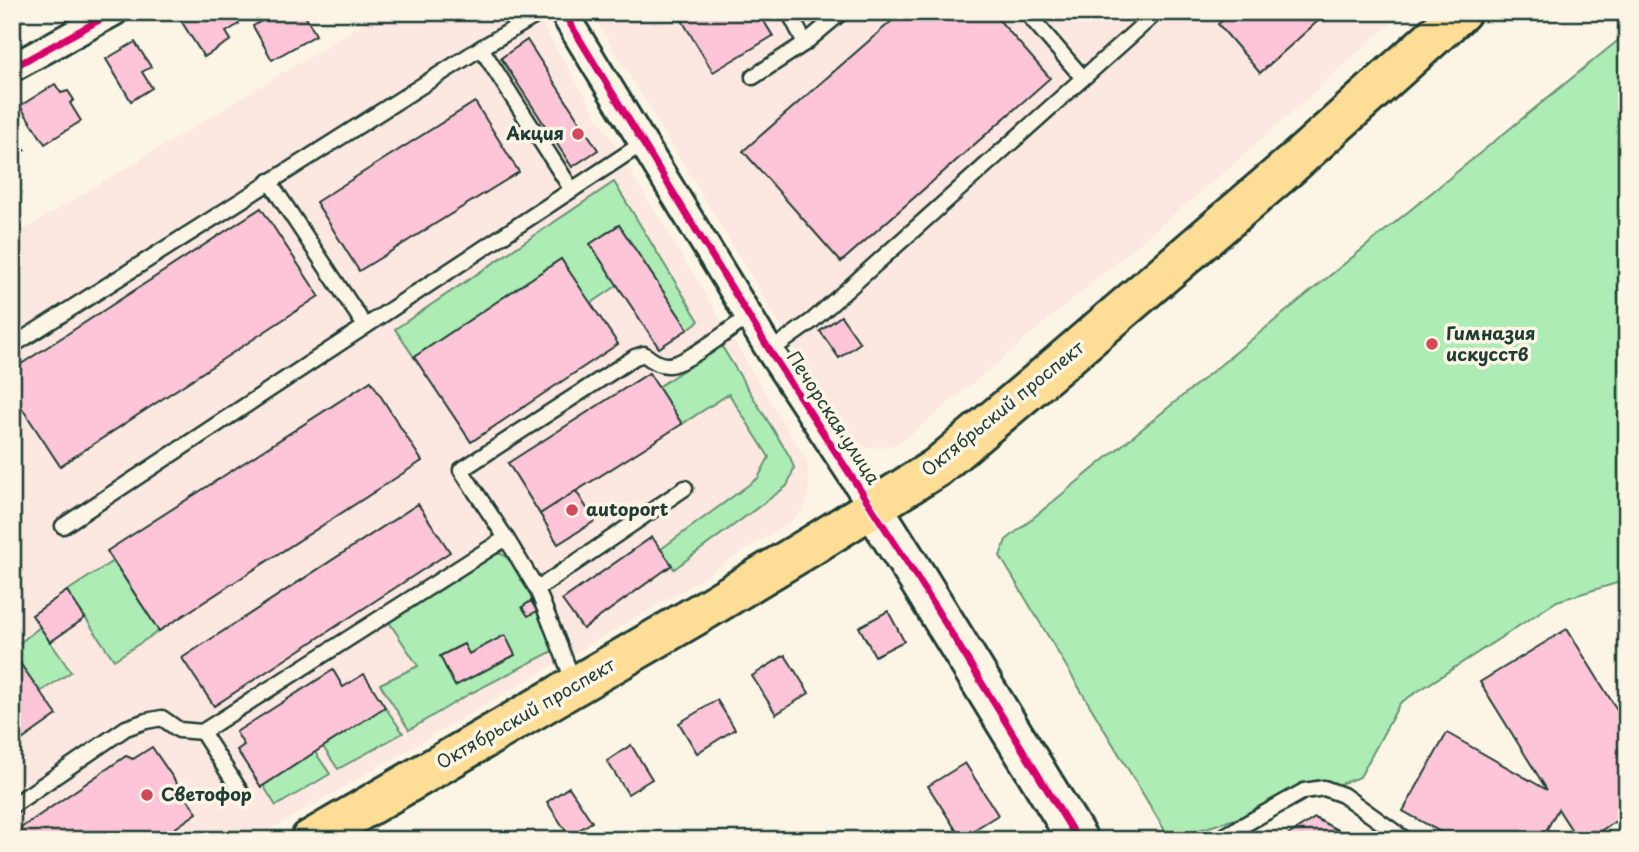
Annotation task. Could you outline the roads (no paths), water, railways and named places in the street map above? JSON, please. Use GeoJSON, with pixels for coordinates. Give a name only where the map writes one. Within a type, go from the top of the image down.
{"type":"FeatureCollection","features":[{"type":"Feature","properties":{"kind":"main road","name":"Октябрьский проспект"},"geometry":{"type":"LineString","coordinates":[[310,840],[745,586],[936,468],[1291,165],[1461,12]]}},
{"type":"Feature","properties":{"kind":"street"},"geometry":{"type":"LineString","coordinates":[[12,68],[114,12]]}},
{"type":"Feature","properties":{"kind":"street","name":"Печорская улица"},"geometry":{"type":"LineString","coordinates":[[563,12],[770,351],[918,579],[1070,837]]}},
{"type":"Feature","properties":{"kind":"lane"},"geometry":{"type":"LineString","coordinates":[[12,346],[269,181],[542,12]]}},
{"type":"Feature","properties":{"kind":"lane"},"geometry":{"type":"LineString","coordinates":[[789,12],[805,43]]}},
{"type":"Feature","properties":{"kind":"lane"},"geometry":{"type":"LineString","coordinates":[[752,77],[805,43],[842,12]]}},
{"type":"Feature","properties":{"kind":"lane"},"geometry":{"type":"LineString","coordinates":[[1027,12],[1083,78]]}},
{"type":"Feature","properties":{"kind":"lane"},"geometry":{"type":"LineString","coordinates":[[770,351],[813,321],[1157,12]]}},
{"type":"Feature","properties":{"kind":"lane"},"geometry":{"type":"LineString","coordinates":[[481,48],[572,190]]}},
{"type":"Feature","properties":{"kind":"lane"},"geometry":{"type":"LineString","coordinates":[[63,526],[643,143]]}},
{"type":"Feature","properties":{"kind":"lane"},"geometry":{"type":"LineString","coordinates":[[269,181],[365,326]]}},
{"type":"Feature","properties":{"kind":"lane"},"geometry":{"type":"LineString","coordinates":[[575,686],[537,589],[461,470],[635,357],[644,354],[651,360],[669,365],[707,346],[749,316]]}},
{"type":"Feature","properties":{"kind":"lane"},"geometry":{"type":"LineString","coordinates":[[537,589],[685,488]]}},
{"type":"Feature","properties":{"kind":"lane"},"geometry":{"type":"LineString","coordinates":[[12,806],[126,728],[162,719],[179,730],[202,732],[506,538]]}},
{"type":"Feature","properties":{"kind":"lane"},"geometry":{"type":"LineString","coordinates":[[202,732],[242,794]]}},
{"type":"Feature","properties":{"kind":"lane"},"geometry":{"type":"LineString","coordinates":[[1217,840],[1304,790],[1324,788],[1343,795],[1406,840]]}},
{"type":"Feature","properties":{"kind":"place","name":"Акция"},"geometry":{"type":"Point","coordinates":[578,134]}},
{"type":"Feature","properties":{"kind":"place","name":"Гимназия искусств"},"geometry":{"type":"Point","coordinates":[1432,344]}},
{"type":"Feature","properties":{"kind":"place","name":"autoport"},"geometry":{"type":"Point","coordinates":[572,510]}},
{"type":"Feature","properties":{"kind":"place","name":"Светофор"},"geometry":{"type":"Point","coordinates":[147,795]}}]}
